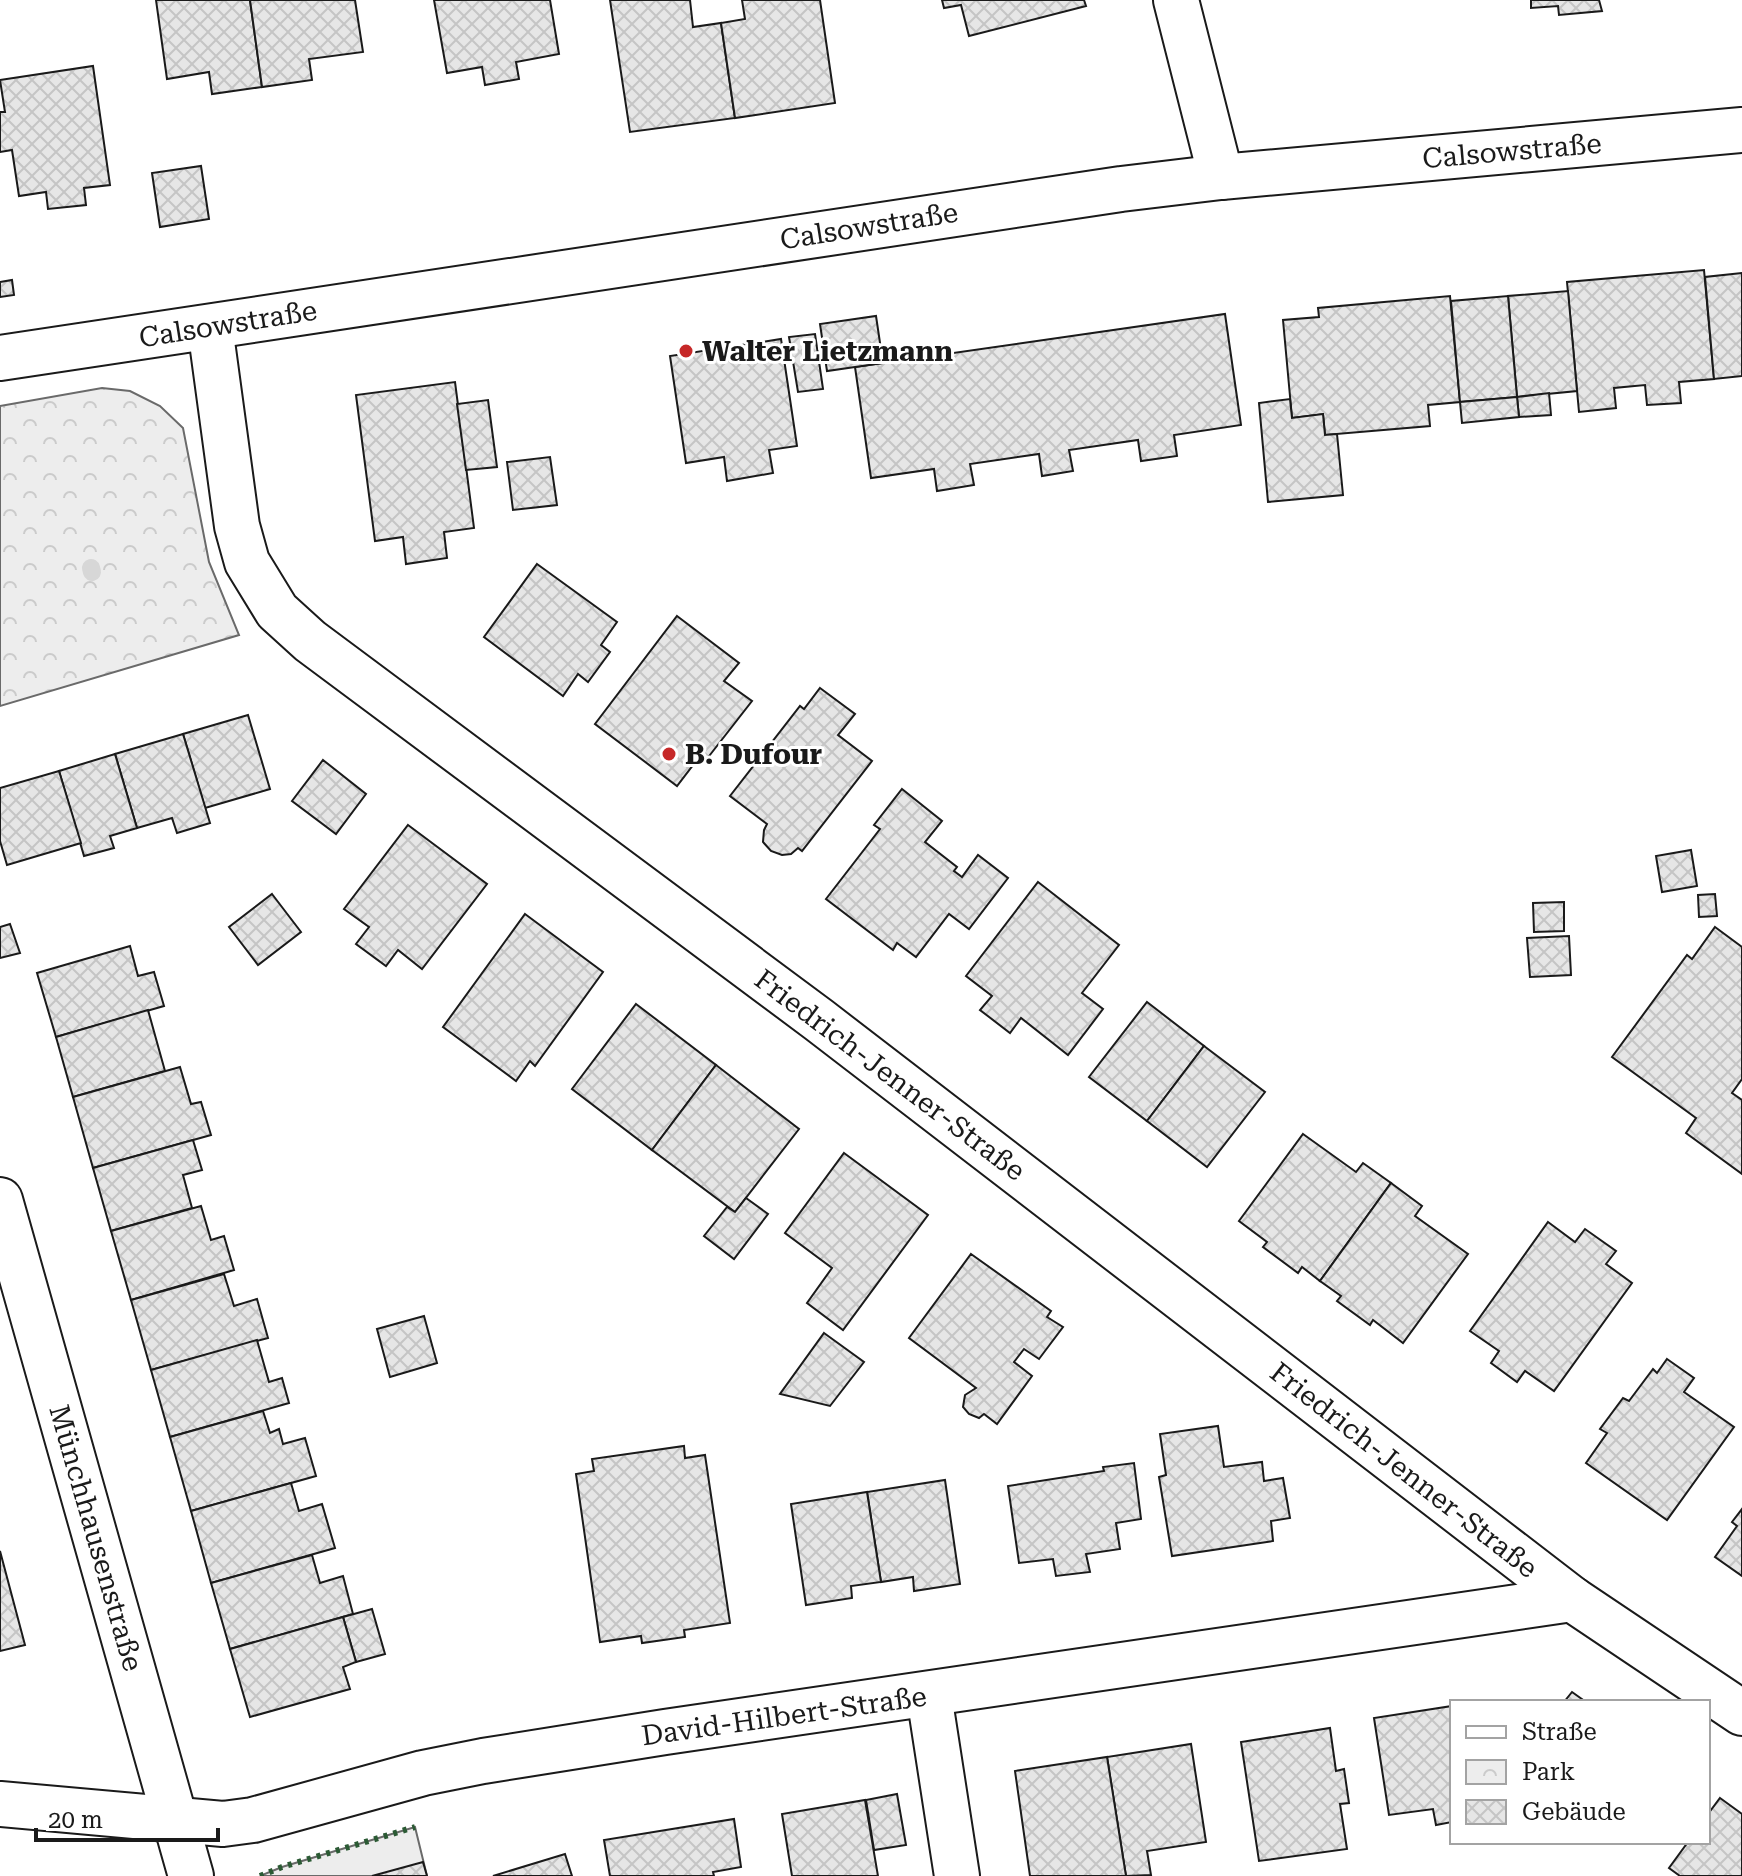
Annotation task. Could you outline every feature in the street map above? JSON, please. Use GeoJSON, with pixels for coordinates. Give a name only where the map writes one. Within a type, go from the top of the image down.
{"type":"FeatureCollection","features":[{"type":"Feature","properties":{"kind":"street"},"geometry":{"type":"LineString","coordinates":[[1176,0],[1221,177]]}},
{"type":"Feature","properties":{"kind":"street","name":"Calsowstraße"},"geometry":{"type":"LineString","coordinates":[[0,358],[1121,189],[1221,177],[1742,130]]}},
{"type":"Feature","properties":{"kind":"street","name":"Friedrich-Jenner-Straße"},"geometry":{"type":"LineString","coordinates":[[210,327],[237,526],[247,562],[277,611],[310,641],[819,1020],[1572,1599],[1742,1713]]}},
{"type":"Feature","properties":{"kind":"street","name":"Münchhausenstraße"},"geometry":{"type":"LineString","coordinates":[[0,1200],[191,1876]]}},
{"type":"Feature","properties":{"kind":"street","name":"David-Hilbert-Straße"},"geometry":{"type":"LineString","coordinates":[[0,1804],[223,1824],[253,1820],[423,1773],[483,1761],[1572,1599]]}},
{"type":"Feature","properties":{"kind":"street"},"geometry":{"type":"LineString","coordinates":[[929,1695],[957,1876]]}},
{"type":"Feature","properties":{"kind":"green space"},"geometry":{"type":"Polygon","coordinates":[[[102,388],[130,391],[160,406],[183,428],[209,562],[239,635],[0,706],[0,406],[102,388]]]}},
{"type":"Feature","properties":{"kind":"green space"},"geometry":{"type":"Polygon","coordinates":[[[415,1827],[427,1876],[260,1876],[282,1867],[415,1827]]]}},
{"type":"Feature","properties":{"kind":"building"},"geometry":{"type":"Polygon","coordinates":[[[156,0],[250,0],[262,87],[212,94],[209,72],[167,79],[156,0]]]}},
{"type":"Feature","properties":{"kind":"building"},"geometry":{"type":"Polygon","coordinates":[[[250,0],[355,0],[363,52],[309,59],[312,80],[262,87],[250,0]]]}},
{"type":"Feature","properties":{"kind":"building"},"geometry":{"type":"Polygon","coordinates":[[[434,0],[550,0],[559,54],[516,62],[519,79],[485,85],[482,67],[447,73],[434,0]]]}},
{"type":"Feature","properties":{"kind":"building"},"geometry":{"type":"Polygon","coordinates":[[[610,0],[690,0],[693,27],[721,23],[735,118],[630,132],[610,0]]]}},
{"type":"Feature","properties":{"kind":"building"},"geometry":{"type":"Polygon","coordinates":[[[742,0],[820,0],[835,103],[735,118],[721,23],[745,19],[742,0]]]}},
{"type":"Feature","properties":{"kind":"building"},"geometry":{"type":"Polygon","coordinates":[[[942,0],[1084,0],[1086,6],[969,36],[961,5],[944,8],[942,0]]]}},
{"type":"Feature","properties":{"kind":"building"},"geometry":{"type":"Polygon","coordinates":[[[1531,0],[1599,0],[1602,11],[1559,15],[1558,6],[1531,8],[1531,0]]]}},
{"type":"Feature","properties":{"kind":"building"},"geometry":{"type":"Polygon","coordinates":[[[93,66],[110,185],[84,188],[86,205],[48,209],[46,192],[19,196],[12,150],[0,152],[0,112],[5,112],[0,80],[93,66]]]}},
{"type":"Feature","properties":{"kind":"building"},"geometry":{"type":"Polygon","coordinates":[[[201,166],[209,219],[160,227],[152,173],[201,166]]]}},
{"type":"Feature","properties":{"kind":"building"},"geometry":{"type":"Polygon","coordinates":[[[1704,270],[1714,379],[1679,382],[1681,403],[1647,405],[1645,385],[1614,388],[1616,408],[1579,412],[1567,282],[1704,270]]]}},
{"type":"Feature","properties":{"kind":"building"},"geometry":{"type":"Polygon","coordinates":[[[1742,273],[1742,376],[1714,379],[1705,277],[1742,273]]]}},
{"type":"Feature","properties":{"kind":"building"},"geometry":{"type":"Polygon","coordinates":[[[12,280],[14,295],[0,297],[0,282],[12,280]]]}},
{"type":"Feature","properties":{"kind":"building"},"geometry":{"type":"Polygon","coordinates":[[[1568,291],[1577,391],[1517,397],[1508,296],[1568,291]]]}},
{"type":"Feature","properties":{"kind":"building"},"geometry":{"type":"Polygon","coordinates":[[[1450,296],[1460,402],[1428,405],[1430,426],[1325,435],[1323,414],[1292,418],[1283,320],[1319,317],[1318,308],[1450,296]]]}},
{"type":"Feature","properties":{"kind":"building"},"geometry":{"type":"Polygon","coordinates":[[[1508,296],[1517,397],[1460,402],[1451,301],[1508,296]]]}},
{"type":"Feature","properties":{"kind":"building"},"geometry":{"type":"Polygon","coordinates":[[[1225,314],[1241,425],[1174,435],[1177,456],[1141,461],[1138,440],[1069,450],[1073,471],[1042,476],[1039,454],[970,464],[974,485],[937,491],[934,469],[871,478],[855,367],[1225,314]]]}},
{"type":"Feature","properties":{"kind":"building"},"geometry":{"type":"Polygon","coordinates":[[[876,316],[883,363],[827,371],[820,324],[876,316]]]}},
{"type":"Feature","properties":{"kind":"building"},"geometry":{"type":"Polygon","coordinates":[[[815,334],[823,389],[798,392],[789,337],[815,334]]]}},
{"type":"Feature","properties":{"kind":"building"},"geometry":{"type":"Polygon","coordinates":[[[781,339],[797,446],[769,450],[773,473],[727,481],[724,457],[686,463],[670,356],[781,339]]]}},
{"type":"Feature","properties":{"kind":"building"},"geometry":{"type":"Polygon","coordinates":[[[455,382],[474,528],[444,532],[447,558],[406,564],[403,537],[375,541],[356,395],[455,382]]]}},
{"type":"Feature","properties":{"kind":"building"},"geometry":{"type":"Polygon","coordinates":[[[1549,393],[1551,415],[1519,417],[1517,397],[1549,393]]]}},
{"type":"Feature","properties":{"kind":"building"},"geometry":{"type":"Polygon","coordinates":[[[1517,397],[1519,417],[1462,423],[1460,402],[1517,397]]]}},
{"type":"Feature","properties":{"kind":"building"},"geometry":{"type":"Polygon","coordinates":[[[1290,399],[1292,418],[1323,414],[1325,435],[1337,434],[1343,495],[1268,502],[1259,403],[1290,399]]]}},
{"type":"Feature","properties":{"kind":"building"},"geometry":{"type":"Polygon","coordinates":[[[488,400],[497,467],[466,470],[457,404],[488,400]]]}},
{"type":"Feature","properties":{"kind":"building"},"geometry":{"type":"Polygon","coordinates":[[[550,457],[557,505],[513,510],[507,462],[550,457]]]}},
{"type":"Feature","properties":{"kind":"building"},"geometry":{"type":"Polygon","coordinates":[[[537,564],[617,622],[601,645],[610,652],[588,682],[578,674],[563,696],[484,637],[537,564]]]}},
{"type":"Feature","properties":{"kind":"building"},"geometry":{"type":"Polygon","coordinates":[[[677,616],[739,663],[724,681],[752,701],[706,760],[700,756],[677,786],[595,724],[677,616]]]}},
{"type":"Feature","properties":{"kind":"building"},"geometry":{"type":"Polygon","coordinates":[[[820,688],[855,714],[838,735],[872,761],[802,851],[798,848],[791,854],[782,855],[771,851],[763,842],[767,824],[730,796],[800,706],[804,709],[820,688]]]}},
{"type":"Feature","properties":{"kind":"building"},"geometry":{"type":"Polygon","coordinates":[[[248,715],[270,789],[205,808],[183,734],[248,715]]]}},
{"type":"Feature","properties":{"kind":"building"},"geometry":{"type":"Polygon","coordinates":[[[183,734],[210,823],[177,833],[172,818],[137,828],[115,754],[183,734]]]}},
{"type":"Feature","properties":{"kind":"building"},"geometry":{"type":"Polygon","coordinates":[[[115,754],[137,828],[110,836],[114,848],[84,856],[59,771],[115,754]]]}},
{"type":"Feature","properties":{"kind":"building"},"geometry":{"type":"Polygon","coordinates":[[[323,760],[366,794],[336,834],[292,801],[323,760]]]}},
{"type":"Feature","properties":{"kind":"building"},"geometry":{"type":"Polygon","coordinates":[[[59,771],[81,843],[7,865],[0,841],[0,788],[59,771]]]}},
{"type":"Feature","properties":{"kind":"building"},"geometry":{"type":"Polygon","coordinates":[[[902,789],[942,821],[925,842],[957,867],[954,871],[962,877],[978,855],[1008,878],[969,929],[949,914],[916,957],[897,943],[893,950],[826,899],[880,829],[874,825],[902,789]]]}},
{"type":"Feature","properties":{"kind":"building"},"geometry":{"type":"Polygon","coordinates":[[[408,825],[487,884],[422,969],[398,950],[386,966],[356,944],[369,927],[344,909],[408,825]]]}},
{"type":"Feature","properties":{"kind":"building"},"geometry":{"type":"Polygon","coordinates":[[[1691,850],[1697,886],[1662,892],[1656,856],[1691,850]]]}},
{"type":"Feature","properties":{"kind":"building"},"geometry":{"type":"Polygon","coordinates":[[[1038,882],[1119,945],[1082,993],[1103,1009],[1068,1055],[1021,1018],[1010,1033],[980,1010],[992,996],[966,976],[1038,882]]]}},
{"type":"Feature","properties":{"kind":"building"},"geometry":{"type":"Polygon","coordinates":[[[272,894],[301,932],[258,965],[229,927],[272,894]]]}},
{"type":"Feature","properties":{"kind":"building"},"geometry":{"type":"Polygon","coordinates":[[[1715,894],[1717,916],[1699,917],[1698,895],[1715,894]]]}},
{"type":"Feature","properties":{"kind":"building"},"geometry":{"type":"Polygon","coordinates":[[[1564,902],[1564,931],[1534,932],[1533,903],[1564,902]]]}},
{"type":"Feature","properties":{"kind":"building"},"geometry":{"type":"Polygon","coordinates":[[[525,914],[603,972],[535,1066],[530,1061],[516,1081],[443,1027],[525,914]]]}},
{"type":"Feature","properties":{"kind":"building"},"geometry":{"type":"Polygon","coordinates":[[[10,924],[20,953],[0,958],[0,927],[10,924]]]}},
{"type":"Feature","properties":{"kind":"building"},"geometry":{"type":"Polygon","coordinates":[[[1715,927],[1742,947],[1742,1079],[1732,1093],[1742,1100],[1742,1174],[1686,1133],[1696,1118],[1612,1057],[1687,955],[1692,959],[1715,927]]]}},
{"type":"Feature","properties":{"kind":"building"},"geometry":{"type":"Polygon","coordinates":[[[1569,936],[1571,975],[1530,977],[1527,938],[1569,936]]]}},
{"type":"Feature","properties":{"kind":"building"},"geometry":{"type":"Polygon","coordinates":[[[130,946],[138,976],[154,972],[164,1006],[56,1037],[37,973],[130,946]]]}},
{"type":"Feature","properties":{"kind":"building"},"geometry":{"type":"Polygon","coordinates":[[[1147,1002],[1204,1046],[1147,1121],[1089,1077],[1147,1002]]]}},
{"type":"Feature","properties":{"kind":"building"},"geometry":{"type":"Polygon","coordinates":[[[636,1004],[716,1065],[652,1150],[572,1089],[636,1004]]]}},
{"type":"Feature","properties":{"kind":"building"},"geometry":{"type":"Polygon","coordinates":[[[148,1010],[165,1071],[73,1097],[56,1037],[148,1010]]]}},
{"type":"Feature","properties":{"kind":"building"},"geometry":{"type":"Polygon","coordinates":[[[1204,1046],[1265,1092],[1207,1167],[1147,1121],[1204,1046]]]}},
{"type":"Feature","properties":{"kind":"building"},"geometry":{"type":"Polygon","coordinates":[[[716,1065],[799,1129],[735,1212],[652,1150],[716,1065]]]}},
{"type":"Feature","properties":{"kind":"building"},"geometry":{"type":"Polygon","coordinates":[[[180,1067],[191,1104],[201,1102],[211,1135],[93,1168],[73,1097],[180,1067]]]}},
{"type":"Feature","properties":{"kind":"building"},"geometry":{"type":"Polygon","coordinates":[[[1303,1134],[1356,1172],[1363,1163],[1391,1183],[1320,1281],[1302,1267],[1298,1273],[1263,1247],[1267,1242],[1239,1221],[1303,1134]]]}},
{"type":"Feature","properties":{"kind":"building"},"geometry":{"type":"Polygon","coordinates":[[[193,1140],[202,1170],[183,1175],[192,1208],[111,1231],[93,1168],[193,1140]]]}},
{"type":"Feature","properties":{"kind":"building"},"geometry":{"type":"Polygon","coordinates":[[[844,1153],[928,1215],[843,1330],[807,1303],[832,1268],[785,1233],[844,1153]]]}},
{"type":"Feature","properties":{"kind":"building"},"geometry":{"type":"Polygon","coordinates":[[[1391,1183],[1422,1206],[1415,1216],[1468,1254],[1403,1343],[1373,1320],[1370,1325],[1337,1301],[1341,1296],[1320,1281],[1391,1183]]]}},
{"type":"Feature","properties":{"kind":"building"},"geometry":{"type":"Polygon","coordinates":[[[746,1198],[768,1214],[734,1259],[704,1236],[727,1207],[735,1212],[746,1198]]]}},
{"type":"Feature","properties":{"kind":"building"},"geometry":{"type":"Polygon","coordinates":[[[201,1206],[211,1240],[224,1236],[234,1270],[131,1300],[111,1231],[201,1206]]]}},
{"type":"Feature","properties":{"kind":"building"},"geometry":{"type":"Polygon","coordinates":[[[1548,1222],[1575,1242],[1585,1229],[1616,1251],[1606,1264],[1632,1283],[1554,1391],[1525,1371],[1517,1382],[1491,1363],[1499,1351],[1470,1331],[1548,1222]]]}},
{"type":"Feature","properties":{"kind":"building"},"geometry":{"type":"Polygon","coordinates":[[[971,1254],[1051,1311],[1047,1317],[1063,1327],[1039,1359],[1024,1349],[1014,1362],[1032,1376],[997,1424],[984,1414],[979,1418],[969,1414],[963,1407],[965,1395],[976,1388],[909,1338],[971,1254]]]}},
{"type":"Feature","properties":{"kind":"building"},"geometry":{"type":"Polygon","coordinates":[[[224,1274],[234,1306],[257,1299],[268,1338],[151,1370],[131,1300],[224,1274]]]}},
{"type":"Feature","properties":{"kind":"building"},"geometry":{"type":"Polygon","coordinates":[[[424,1316],[437,1363],[390,1377],[377,1329],[424,1316]]]}},
{"type":"Feature","properties":{"kind":"building"},"geometry":{"type":"Polygon","coordinates":[[[824,1333],[864,1362],[830,1406],[780,1394],[824,1333]]]}},
{"type":"Feature","properties":{"kind":"building"},"geometry":{"type":"Polygon","coordinates":[[[257,1340],[269,1382],[282,1378],[289,1403],[170,1437],[151,1370],[257,1340]]]}},
{"type":"Feature","properties":{"kind":"building"},"geometry":{"type":"Polygon","coordinates":[[[1667,1359],[1694,1378],[1684,1392],[1734,1427],[1667,1520],[1586,1463],[1607,1433],[1600,1429],[1623,1398],[1629,1401],[1653,1369],[1657,1373],[1667,1359]]]}},
{"type":"Feature","properties":{"kind":"building"},"geometry":{"type":"Polygon","coordinates":[[[263,1411],[270,1433],[279,1429],[283,1444],[305,1438],[316,1476],[191,1511],[170,1437],[263,1411]]]}},
{"type":"Feature","properties":{"kind":"building"},"geometry":{"type":"Polygon","coordinates":[[[1218,1426],[1224,1467],[1262,1462],[1264,1481],[1283,1478],[1290,1518],[1271,1521],[1273,1541],[1172,1556],[1159,1477],[1166,1475],[1160,1434],[1218,1426]]]}},
{"type":"Feature","properties":{"kind":"building"},"geometry":{"type":"Polygon","coordinates":[[[684,1446],[685,1458],[705,1455],[730,1623],[684,1630],[685,1637],[642,1643],[641,1636],[600,1642],[576,1474],[594,1471],[592,1459],[684,1446]]]}},
{"type":"Feature","properties":{"kind":"building"},"geometry":{"type":"Polygon","coordinates":[[[1134,1463],[1141,1519],[1116,1523],[1120,1549],[1086,1554],[1090,1572],[1056,1576],[1053,1559],[1019,1563],[1008,1486],[1104,1471],[1103,1467],[1134,1463]]]}},
{"type":"Feature","properties":{"kind":"building"},"geometry":{"type":"Polygon","coordinates":[[[945,1480],[960,1584],[914,1591],[913,1577],[881,1582],[867,1492],[945,1480]]]}},
{"type":"Feature","properties":{"kind":"building"},"geometry":{"type":"Polygon","coordinates":[[[291,1483],[299,1511],[322,1504],[335,1548],[211,1583],[191,1511],[291,1483]]]}},
{"type":"Feature","properties":{"kind":"building"},"geometry":{"type":"Polygon","coordinates":[[[867,1492],[881,1582],[851,1586],[852,1598],[806,1605],[791,1504],[867,1492]]]}},
{"type":"Feature","properties":{"kind":"building"},"geometry":{"type":"Polygon","coordinates":[[[1742,1509],[1742,1576],[1715,1557],[1737,1526],[1732,1522],[1742,1509]]]}},
{"type":"Feature","properties":{"kind":"building"},"geometry":{"type":"Polygon","coordinates":[[[0,1551],[25,1645],[0,1651],[0,1551]]]}},
{"type":"Feature","properties":{"kind":"building"},"geometry":{"type":"Polygon","coordinates":[[[312,1555],[320,1583],[343,1576],[353,1614],[230,1649],[211,1583],[312,1555]]]}},
{"type":"Feature","properties":{"kind":"building"},"geometry":{"type":"Polygon","coordinates":[[[372,1609],[385,1654],[356,1662],[343,1617],[372,1609]]]}},
{"type":"Feature","properties":{"kind":"building"},"geometry":{"type":"Polygon","coordinates":[[[343,1617],[356,1662],[343,1667],[350,1689],[250,1717],[230,1649],[343,1617]]]}},
{"type":"Feature","properties":{"kind":"building"},"geometry":{"type":"Polygon","coordinates":[[[1572,1692],[1583,1700],[1566,1700],[1572,1692]]]}},
{"type":"Feature","properties":{"kind":"building"},"geometry":{"type":"Polygon","coordinates":[[[1450,1706],[1450,1822],[1436,1825],[1433,1809],[1389,1815],[1374,1718],[1450,1706]]]}},
{"type":"Feature","properties":{"kind":"building"},"geometry":{"type":"Polygon","coordinates":[[[1330,1728],[1336,1771],[1344,1769],[1349,1803],[1340,1804],[1347,1849],[1259,1861],[1241,1742],[1330,1728]]]}},
{"type":"Feature","properties":{"kind":"building"},"geometry":{"type":"Polygon","coordinates":[[[1191,1744],[1206,1842],[1147,1851],[1151,1875],[1126,1876],[1107,1757],[1191,1744]]]}},
{"type":"Feature","properties":{"kind":"building"},"geometry":{"type":"Polygon","coordinates":[[[1107,1757],[1126,1876],[1030,1876],[1015,1771],[1107,1757]]]}},
{"type":"Feature","properties":{"kind":"building"},"geometry":{"type":"Polygon","coordinates":[[[897,1794],[906,1845],[874,1850],[866,1800],[897,1794]]]}},
{"type":"Feature","properties":{"kind":"building"},"geometry":{"type":"Polygon","coordinates":[[[1720,1798],[1742,1814],[1742,1876],[1680,1876],[1669,1868],[1687,1844],[1710,1844],[1710,1811],[1720,1798]]]}},
{"type":"Feature","properties":{"kind":"building"},"geometry":{"type":"Polygon","coordinates":[[[865,1800],[878,1876],[792,1876],[782,1814],[865,1800]]]}},
{"type":"Feature","properties":{"kind":"building"},"geometry":{"type":"Polygon","coordinates":[[[734,1819],[741,1867],[713,1872],[714,1876],[610,1876],[604,1840],[734,1819]]]}},
{"type":"Feature","properties":{"kind":"building"},"geometry":{"type":"Polygon","coordinates":[[[565,1854],[572,1876],[493,1876],[565,1854]]]}},
{"type":"Feature","properties":{"kind":"building"},"geometry":{"type":"Polygon","coordinates":[[[423,1862],[427,1876],[372,1876],[423,1862]]]}},
{"type":"Feature","properties":{"kind":"waterway"},"geometry":{"type":"LineString","coordinates":[[91,568],[92,572]]}},
{"type":"Feature","properties":{"kind":"hedge"},"geometry":{"type":"LineString","coordinates":[[260,1876],[415,1827]]}},
{"type":"Feature","properties":{"kind":"place","name":"Walter Lietzmann"},"geometry":{"type":"Point","coordinates":[686,351]}},
{"type":"Feature","properties":{"kind":"place","name":"B. Dufour"},"geometry":{"type":"Point","coordinates":[669,754]}}]}
